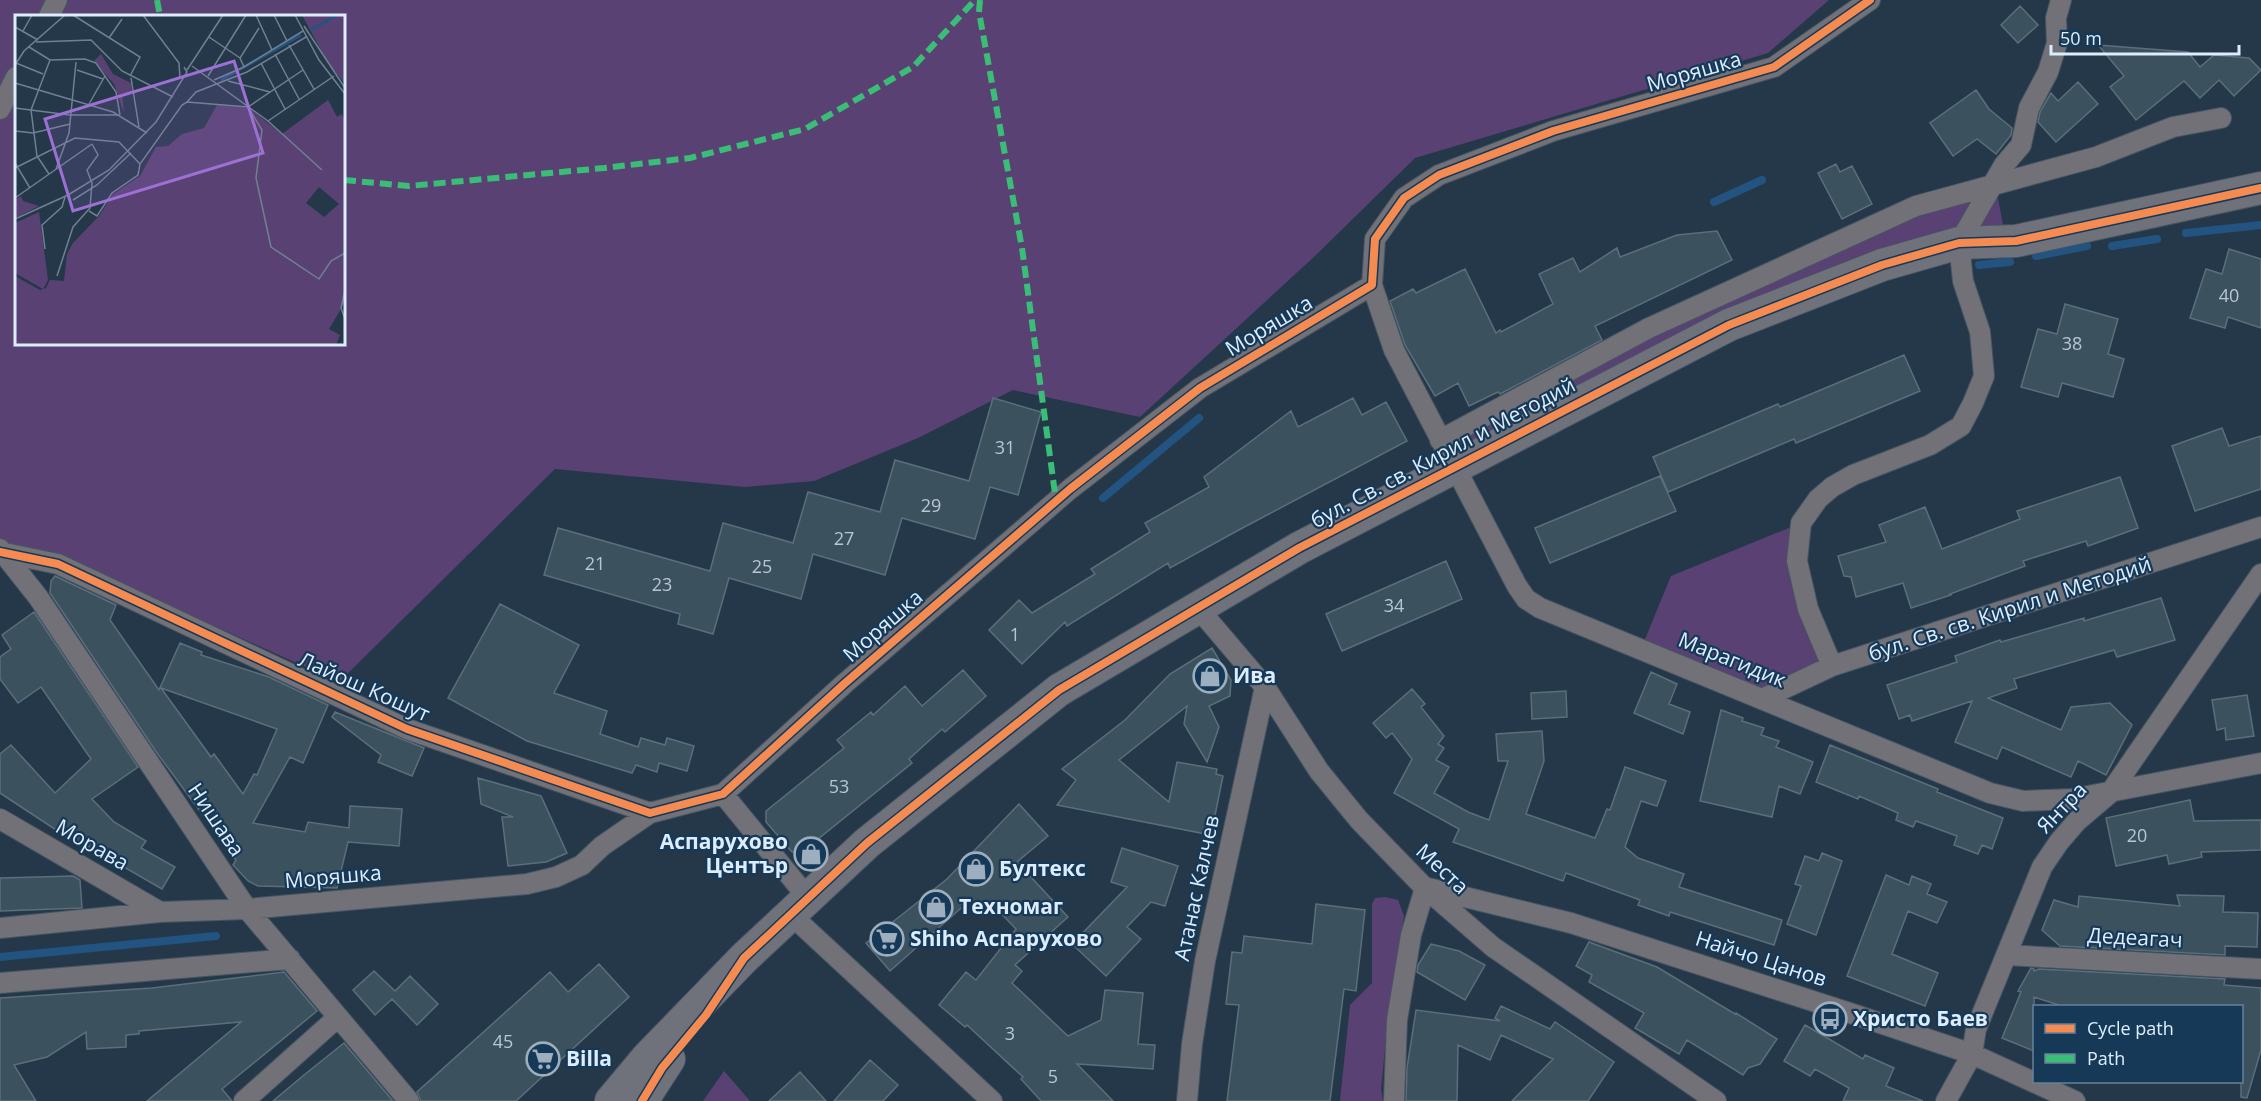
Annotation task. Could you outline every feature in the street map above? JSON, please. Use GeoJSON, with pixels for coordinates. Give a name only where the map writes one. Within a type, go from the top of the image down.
{"type":"FeatureCollection","features":[{"type":"Feature","properties":{"kind":"main road","name":"бул. Св. св. Кирил и Методий"},"geometry":{"type":"LineString","coordinates":[[744,958],[867,843],[1059,690],[1299,548],[1729,325],[1882,265],[1959,243],[2016,241],[2261,188]]}},
{"type":"Feature","properties":{"kind":"main road"},"geometry":{"type":"LineString","coordinates":[[611,1101],[647,1058],[744,958]]}},
{"type":"Feature","properties":{"kind":"main road"},"geometry":{"type":"LineString","coordinates":[[642,1101],[662,1068],[706,1015],[744,958]]}},
{"type":"Feature","properties":{"kind":"street"},"geometry":{"type":"LineString","coordinates":[[50,15],[57,0]]}},
{"type":"Feature","properties":{"kind":"street","name":"Моряшка"},"geometry":{"type":"LineString","coordinates":[[723,794],[844,684],[1070,489],[1200,388],[1372,285],[1375,239],[1404,198],[1439,175],[1553,131],[1774,67],[1870,0]]}},
{"type":"Feature","properties":{"kind":"street"},"geometry":{"type":"LineString","coordinates":[[1832,666],[1808,609],[1797,561],[1801,523],[1818,499],[1833,487],[1853,475],[1930,445],[1961,426],[1984,376],[1980,332],[1963,281],[1959,243],[2004,165],[2021,145],[2029,108],[2048,72],[2057,44],[2056,18],[2061,0]]}},
{"type":"Feature","properties":{"kind":"street"},"geometry":{"type":"LineString","coordinates":[[0,109],[15,79]]}},
{"type":"Feature","properties":{"kind":"street"},"geometry":{"type":"LineString","coordinates":[[1440,440],[1648,328],[1916,206],[2096,157],[2173,127],[2221,118]]}},
{"type":"Feature","properties":{"kind":"street","name":"Марагидик"},"geometry":{"type":"LineString","coordinates":[[1372,285],[1394,350],[1440,440],[1517,586],[1526,599],[1540,608],[1990,793],[2023,801],[2072,799],[2110,794],[2261,763]]}},
{"type":"Feature","properties":{"kind":"street","name":"бул. Св. св. Кирил и Методий"},"geometry":{"type":"LineString","coordinates":[[1762,699],[1832,666],[2261,527]]}},
{"type":"Feature","properties":{"kind":"street","name":"Лайош Кошут"},"geometry":{"type":"LineString","coordinates":[[0,550],[58,564],[406,729],[650,813]]}},
{"type":"Feature","properties":{"kind":"street","name":"Нишава"},"geometry":{"type":"LineString","coordinates":[[0,550],[38,597],[247,909],[409,1101]]}},
{"type":"Feature","properties":{"kind":"street","name":"Янтра"},"geometry":{"type":"LineString","coordinates":[[1946,1101],[1972,1054],[1976,1029],[2042,867],[2077,821],[2110,794],[2261,574]]}},
{"type":"Feature","properties":{"kind":"street","name":"Места"},"geometry":{"type":"LineString","coordinates":[[1197,608],[1265,687],[1319,771],[1359,820],[1425,888],[1493,947],[1716,1101]]}},
{"type":"Feature","properties":{"kind":"street","name":"Атанас Калчев"},"geometry":{"type":"LineString","coordinates":[[1187,1101],[1192,1044],[1205,961],[1265,687]]}},
{"type":"Feature","properties":{"kind":"street"},"geometry":{"type":"LineString","coordinates":[[650,813],[723,794],[799,906],[992,1101]]}},
{"type":"Feature","properties":{"kind":"street","name":"Моряшка"},"geometry":{"type":"LineString","coordinates":[[0,928],[160,912],[247,909],[527,884],[556,877],[582,865],[602,846],[650,813]]}},
{"type":"Feature","properties":{"kind":"street","name":"Морава"},"geometry":{"type":"LineString","coordinates":[[0,819],[160,912]]}},
{"type":"Feature","properties":{"kind":"street"},"geometry":{"type":"LineString","coordinates":[[1394,1101],[1397,1020],[1411,935],[1425,888]]}},
{"type":"Feature","properties":{"kind":"street","name":"Найчо Цанов"},"geometry":{"type":"LineString","coordinates":[[1425,888],[1571,923],[1972,1054],[2033,1082]]}},
{"type":"Feature","properties":{"kind":"street","name":"Дедеагач"},"geometry":{"type":"LineString","coordinates":[[2006,955],[2261,969]]}},
{"type":"Feature","properties":{"kind":"street"},"geometry":{"type":"LineString","coordinates":[[0,983],[290,958]]}},
{"type":"Feature","properties":{"kind":"street"},"geometry":{"type":"LineString","coordinates":[[244,1101],[338,1017]]}},
{"type":"Feature","properties":{"kind":"street","name":"Найчо Цанов"},"geometry":{"type":"LineString","coordinates":[[2036,1083],[2075,1101]]}},
{"type":"Feature","properties":{"kind":"shaded area"},"geometry":{"type":"Polygon","coordinates":[[[0,0],[1829,0],[1768,53],[1415,158],[1316,255],[1140,417],[1013,390],[918,438],[814,481],[745,487],[555,469],[339,682],[65,559],[3,542],[0,538],[0,0]]]}},
{"type":"Feature","properties":{"kind":"shaded area"},"geometry":{"type":"Polygon","coordinates":[[[1995,183],[2004,230],[1882,265],[1455,467],[1440,440],[1649,328],[1995,183]]]}},
{"type":"Feature","properties":{"kind":"shaded area"},"geometry":{"type":"Polygon","coordinates":[[[1801,523],[1797,561],[1832,666],[1762,699],[1641,649],[1671,576],[1801,523]]]}},
{"type":"Feature","properties":{"kind":"shaded area"},"geometry":{"type":"Polygon","coordinates":[[[1385,897],[1398,900],[1404,916],[1387,1029],[1381,1089],[1383,1101],[1340,1101],[1350,1005],[1372,983],[1372,904],[1375,898],[1385,897]]]}},
{"type":"Feature","properties":{"kind":"shaded area"},"geometry":{"type":"Polygon","coordinates":[[[724,1071],[750,1101],[703,1101],[724,1071]]]}},
{"type":"Feature","properties":{"kind":"building"},"geometry":{"type":"Polygon","coordinates":[[[2020,6],[2038,25],[2018,43],[2001,25],[2020,6]]]}},
{"type":"Feature","properties":{"kind":"building"},"geometry":{"type":"Polygon","coordinates":[[[2098,45],[2188,52],[2200,67],[2214,55],[2249,58],[2261,70],[2234,96],[2219,80],[2200,98],[2184,81],[2136,120],[2110,87],[2124,76],[2098,45]]]}},
{"type":"Feature","properties":{"kind":"building"},"geometry":{"type":"Polygon","coordinates":[[[2078,82],[2098,104],[2056,142],[2038,122],[2040,112],[2051,93],[2058,101],[2078,82]]]}},
{"type":"Feature","properties":{"kind":"building"},"geometry":{"type":"Polygon","coordinates":[[[1976,90],[1989,109],[2012,128],[2011,135],[1996,154],[1977,139],[1953,156],[1930,123],[1976,90]]]}},
{"type":"Feature","properties":{"kind":"building"},"geometry":{"type":"Polygon","coordinates":[[[1836,164],[1840,172],[1852,166],[1872,204],[1842,219],[1818,173],[1836,164]]]}},
{"type":"Feature","properties":{"kind":"building"},"geometry":{"type":"Polygon","coordinates":[[[1717,231],[1732,260],[1595,326],[1602,340],[1500,394],[1498,392],[1469,406],[1458,383],[1435,396],[1405,345],[1390,301],[1413,289],[1416,293],[1465,269],[1496,333],[1500,330],[1501,332],[1553,304],[1539,274],[1573,258],[1580,272],[1617,248],[1620,257],[1677,235],[1717,231]]]}},
{"type":"Feature","properties":{"kind":"building"},"geometry":{"type":"Polygon","coordinates":[[[2229,249],[2261,259],[2261,328],[2228,317],[2225,328],[2190,318],[2206,269],[2222,274],[2229,249]]]}},
{"type":"Feature","properties":{"kind":"building"},"geometry":{"type":"Polygon","coordinates":[[[2065,304],[2118,319],[2108,354],[2124,359],[2113,397],[2062,383],[2058,397],[2021,387],[2038,329],[2057,334],[2065,304]]]}},
{"type":"Feature","properties":{"kind":"building"},"geometry":{"type":"Polygon","coordinates":[[[1904,355],[1920,391],[1796,443],[1794,439],[1668,492],[1653,457],[1778,404],[1780,407],[1904,355]]]}},
{"type":"Feature","properties":{"kind":"building"},"geometry":{"type":"Polygon","coordinates":[[[993,398],[1041,412],[1018,495],[990,487],[975,539],[902,518],[885,575],[813,554],[801,599],[729,578],[713,634],[678,624],[680,614],[544,575],[558,528],[710,571],[723,523],[793,543],[808,492],[880,512],[895,460],[969,481],[993,398]]]}},
{"type":"Feature","properties":{"kind":"building"},"geometry":{"type":"Polygon","coordinates":[[[1353,398],[1362,415],[1386,402],[1407,441],[1170,568],[1168,563],[1067,626],[1065,622],[1022,664],[989,630],[1019,600],[1032,613],[1095,574],[1091,569],[1150,532],[1145,523],[1209,487],[1204,477],[1291,411],[1298,427],[1353,398]]]}},
{"type":"Feature","properties":{"kind":"building"},"geometry":{"type":"Polygon","coordinates":[[[2222,428],[2229,446],[2261,436],[2261,489],[2195,511],[2172,446],[2222,428]]]}},
{"type":"Feature","properties":{"kind":"building"},"geometry":{"type":"Polygon","coordinates":[[[1660,476],[1676,511],[1550,563],[1535,528],[1660,476]]]}},
{"type":"Feature","properties":{"kind":"building"},"geometry":{"type":"Polygon","coordinates":[[[2120,477],[2138,528],[2088,546],[2086,541],[2023,561],[2025,566],[1911,608],[1903,583],[1856,597],[1851,577],[1844,576],[1838,556],[1886,542],[1879,525],[1925,507],[1942,549],[2020,519],[2017,511],[2120,477]]]}},
{"type":"Feature","properties":{"kind":"building"},"geometry":{"type":"Polygon","coordinates":[[[1446,561],[1462,599],[1342,651],[1326,614],[1446,561]]]}},
{"type":"Feature","properties":{"kind":"building"},"geometry":{"type":"Polygon","coordinates":[[[55,576],[116,605],[110,620],[159,690],[180,643],[202,652],[201,655],[269,677],[328,705],[303,763],[290,757],[253,823],[305,832],[308,822],[349,828],[350,806],[402,809],[399,846],[348,842],[337,888],[258,886],[248,881],[233,865],[236,860],[157,753],[50,593],[51,581],[55,576]],[[161,688],[211,757],[214,754],[243,794],[254,774],[257,775],[277,729],[161,688]]]}},
{"type":"Feature","properties":{"kind":"building"},"geometry":{"type":"Polygon","coordinates":[[[2161,598],[2175,640],[2117,657],[2114,650],[2014,679],[2017,688],[1988,698],[2061,730],[2071,707],[2110,703],[2132,725],[2106,775],[2078,761],[2071,777],[2002,747],[1997,759],[1955,742],[1972,701],[1912,721],[1910,715],[1899,719],[1887,685],[1957,662],[1955,656],[2000,640],[2001,642],[2084,618],[2084,621],[2161,598]]]}},
{"type":"Feature","properties":{"kind":"building"},"geometry":{"type":"Polygon","coordinates":[[[500,604],[579,645],[554,693],[607,711],[600,734],[638,747],[641,738],[665,745],[667,738],[694,746],[687,771],[659,763],[657,772],[636,765],[632,773],[527,741],[448,698],[500,604]]]}},
{"type":"Feature","properties":{"kind":"building"},"geometry":{"type":"Polygon","coordinates":[[[34,612],[138,767],[92,799],[114,822],[146,841],[141,848],[175,867],[162,889],[79,841],[79,845],[0,793],[0,754],[11,745],[55,793],[91,759],[41,687],[18,703],[0,679],[0,657],[11,649],[2,635],[34,612]]]}},
{"type":"Feature","properties":{"kind":"building"},"geometry":{"type":"Polygon","coordinates":[[[1212,648],[1231,680],[1230,696],[1209,706],[1219,727],[1207,762],[1184,724],[1187,706],[1119,760],[1169,802],[1177,762],[1217,769],[1216,774],[1223,776],[1211,835],[1057,805],[1076,780],[1062,769],[1125,720],[1170,674],[1212,648]]]}},
{"type":"Feature","properties":{"kind":"building"},"geometry":{"type":"Polygon","coordinates":[[[963,670],[986,696],[945,732],[942,729],[909,759],[912,763],[802,852],[792,852],[766,822],[766,811],[844,748],[837,740],[871,712],[873,715],[905,686],[922,706],[963,670]]]}},
{"type":"Feature","properties":{"kind":"building"},"geometry":{"type":"Polygon","coordinates":[[[1651,672],[1677,684],[1669,704],[1690,712],[1683,734],[1634,713],[1651,672]]]}},
{"type":"Feature","properties":{"kind":"building"},"geometry":{"type":"Polygon","coordinates":[[[1412,689],[1425,704],[1421,707],[1444,736],[1438,744],[1444,748],[1436,760],[1449,767],[1434,793],[1468,812],[1489,820],[1508,761],[1498,761],[1496,734],[1542,731],[1544,761],[1526,814],[1595,838],[1607,809],[1610,810],[1625,767],[1666,781],[1657,806],[1641,801],[1625,847],[1638,858],[1684,874],[1679,887],[1782,920],[1774,945],[1670,912],[1669,916],[1638,905],[1640,900],[1566,873],[1563,881],[1453,842],[1459,829],[1394,793],[1412,759],[1392,733],[1386,738],[1373,723],[1412,689]]]}},
{"type":"Feature","properties":{"kind":"building"},"geometry":{"type":"Polygon","coordinates":[[[1566,691],[1567,717],[1532,719],[1531,693],[1566,691]]]}},
{"type":"Feature","properties":{"kind":"building"},"geometry":{"type":"Polygon","coordinates":[[[2247,695],[2254,736],[2226,740],[2225,728],[2217,730],[2212,700],[2247,695]]]}},
{"type":"Feature","properties":{"kind":"building"},"geometry":{"type":"Polygon","coordinates":[[[1721,710],[1743,718],[1742,721],[1764,728],[1761,735],[1779,741],[1776,747],[1813,762],[1800,794],[1779,786],[1772,817],[1700,801],[1721,710]]]}},
{"type":"Feature","properties":{"kind":"building"},"geometry":{"type":"Polygon","coordinates":[[[335,712],[424,748],[412,776],[378,762],[381,755],[332,717],[335,712]]]}},
{"type":"Feature","properties":{"kind":"building"},"geometry":{"type":"Polygon","coordinates":[[[1830,745],[2003,818],[1992,849],[1982,845],[1978,854],[1954,845],[1957,836],[1916,821],[1913,827],[1896,820],[1898,813],[1859,796],[1858,799],[1816,782],[1830,745]]]}},
{"type":"Feature","properties":{"kind":"building"},"geometry":{"type":"Polygon","coordinates":[[[478,778],[541,796],[567,853],[546,862],[508,866],[502,817],[513,817],[481,804],[478,778]]]}},
{"type":"Feature","properties":{"kind":"building"},"geometry":{"type":"Polygon","coordinates":[[[2190,800],[2194,821],[2261,820],[2261,850],[2201,852],[2202,857],[2169,864],[2167,855],[2116,866],[2106,818],[2190,800]]]}},
{"type":"Feature","properties":{"kind":"building"},"geometry":{"type":"Polygon","coordinates":[[[1019,804],[1048,836],[1017,862],[1068,917],[1015,965],[1022,971],[1012,983],[1068,1036],[1101,1020],[1105,990],[1143,993],[1138,1044],[1155,1045],[1153,1069],[1077,1064],[1113,1101],[1041,1101],[1021,1079],[1023,1077],[967,1025],[965,1027],[939,1005],[966,972],[976,980],[1016,929],[991,903],[979,914],[969,901],[890,971],[866,943],[947,879],[1019,804]]]}},
{"type":"Feature","properties":{"kind":"building"},"geometry":{"type":"Polygon","coordinates":[[[1122,848],[1178,866],[1165,906],[1151,902],[1127,927],[1141,939],[1106,976],[1072,944],[1127,887],[1111,882],[1122,848]]]}},
{"type":"Feature","properties":{"kind":"building"},"geometry":{"type":"Polygon","coordinates":[[[1822,853],[1842,861],[1816,935],[1787,924],[1801,886],[1795,884],[1805,856],[1819,861],[1822,853]]]}},
{"type":"Feature","properties":{"kind":"building"},"geometry":{"type":"Polygon","coordinates":[[[1886,875],[1909,885],[1912,876],[1931,884],[1927,894],[1947,902],[1937,923],[1908,911],[1892,954],[1938,973],[1925,1006],[1847,976],[1886,875]]]}},
{"type":"Feature","properties":{"kind":"building"},"geometry":{"type":"Polygon","coordinates":[[[73,876],[80,880],[82,908],[0,911],[0,878],[73,876]]]}},
{"type":"Feature","properties":{"kind":"building"},"geometry":{"type":"Polygon","coordinates":[[[2177,895],[2224,896],[2223,912],[2258,913],[2257,947],[2225,946],[2225,955],[2060,946],[2042,930],[2054,900],[2078,907],[2079,896],[2180,906],[2177,895]]]}},
{"type":"Feature","properties":{"kind":"building"},"geometry":{"type":"Polygon","coordinates":[[[1316,904],[1365,910],[1356,991],[1344,989],[1330,1101],[1227,1101],[1239,1005],[1226,1004],[1232,952],[1242,953],[1244,936],[1312,944],[1316,904]]]}},
{"type":"Feature","properties":{"kind":"building"},"geometry":{"type":"Polygon","coordinates":[[[1589,942],[1657,967],[1777,1039],[1760,1064],[1748,1068],[1743,1075],[1687,1040],[1679,1054],[1635,1028],[1644,1013],[1589,982],[1592,975],[1576,966],[1589,942]]]}},
{"type":"Feature","properties":{"kind":"building"},"geometry":{"type":"Polygon","coordinates":[[[1431,944],[1459,951],[1485,965],[1465,1000],[1417,972],[1418,965],[1431,944]]]}},
{"type":"Feature","properties":{"kind":"building"},"geometry":{"type":"Polygon","coordinates":[[[599,964],[629,997],[516,1101],[421,1101],[417,1092],[550,972],[568,992],[599,964]]]}},
{"type":"Feature","properties":{"kind":"building"},"geometry":{"type":"Polygon","coordinates":[[[2031,968],[2034,971],[2039,969],[2225,979],[2224,985],[2261,988],[2261,1050],[2247,1098],[2241,1097],[2243,1005],[2059,1005],[2034,997],[2033,1051],[2002,1038],[2021,992],[2018,991],[2031,968]]]}},
{"type":"Feature","properties":{"kind":"building"},"geometry":{"type":"Polygon","coordinates":[[[374,971],[395,991],[410,976],[438,1004],[417,1025],[392,999],[375,1015],[353,990],[374,971]]]}},
{"type":"Feature","properties":{"kind":"building"},"geometry":{"type":"Polygon","coordinates":[[[284,972],[317,1011],[222,1089],[232,1101],[147,1101],[241,1022],[139,1031],[139,1034],[126,1035],[126,1047],[87,1049],[86,1032],[47,1057],[14,1065],[36,1101],[0,1101],[0,998],[152,988],[284,972]]]}},
{"type":"Feature","properties":{"kind":"building"},"geometry":{"type":"Polygon","coordinates":[[[1501,1006],[1550,1029],[1555,1022],[1614,1062],[1588,1101],[1512,1101],[1553,1059],[1501,1035],[1490,1060],[1458,1045],[1457,1101],[1406,1101],[1407,1068],[1416,1010],[1500,1021],[1495,1018],[1501,1006]]]}},
{"type":"Feature","properties":{"kind":"building"},"geometry":{"type":"Polygon","coordinates":[[[1805,1025],[1863,1059],[1865,1055],[1894,1068],[1886,1086],[1923,1101],[1843,1101],[1849,1088],[1815,1069],[1810,1076],[1784,1061],[1805,1025]]]}},
{"type":"Feature","properties":{"kind":"building"},"geometry":{"type":"Polygon","coordinates":[[[344,1043],[393,1101],[273,1101],[304,1075],[344,1043]]]}},
{"type":"Feature","properties":{"kind":"building"},"geometry":{"type":"Polygon","coordinates":[[[870,1060],[898,1085],[883,1101],[834,1101],[870,1060]]]}},
{"type":"Feature","properties":{"kind":"building"},"geometry":{"type":"Polygon","coordinates":[[[800,1072],[826,1101],[769,1101],[800,1072]]]}},
{"type":"Feature","properties":{"kind":"waterway"},"geometry":{"type":"LineString","coordinates":[[1714,202],[1762,180]]}},
{"type":"Feature","properties":{"kind":"waterway"},"geometry":{"type":"LineString","coordinates":[[2186,233],[2261,225]]}},
{"type":"Feature","properties":{"kind":"waterway"},"geometry":{"type":"LineString","coordinates":[[2112,246],[2157,239]]}},
{"type":"Feature","properties":{"kind":"waterway"},"geometry":{"type":"LineString","coordinates":[[2036,256],[2087,246]]}},
{"type":"Feature","properties":{"kind":"waterway"},"geometry":{"type":"LineString","coordinates":[[1979,265],[2010,262]]}},
{"type":"Feature","properties":{"kind":"waterway"},"geometry":{"type":"LineString","coordinates":[[1103,498],[1199,418]]}},
{"type":"Feature","properties":{"kind":"waterway"},"geometry":{"type":"LineString","coordinates":[[0,957],[216,936]]}},
{"type":"Feature","properties":{"kind":"marked path"},"geometry":{"type":"LineString","coordinates":[[157,0],[160,15]]}},
{"type":"Feature","properties":{"kind":"marked path"},"geometry":{"type":"LineString","coordinates":[[345,180],[409,186],[604,168],[690,158],[805,129],[913,67],[975,0]]}},
{"type":"Feature","properties":{"kind":"marked path"},"geometry":{"type":"LineString","coordinates":[[980,0],[979,12],[1022,248],[1056,501]]}},
{"type":"Feature","properties":{"kind":"cycle path"},"geometry":{"type":"LineString","coordinates":[[0,552],[58,564],[407,729],[650,813],[723,794],[844,684],[1070,489],[1200,388],[1372,285],[1375,239],[1404,198],[1439,175],[1553,131],[1774,67],[1870,0]]}},
{"type":"Feature","properties":{"kind":"cycle path"},"geometry":{"type":"LineString","coordinates":[[642,1101],[662,1068],[706,1015],[744,958],[867,843],[1059,690],[1299,548],[1729,325],[1882,265],[1959,243],[2016,241],[2261,188]]}},
{"type":"Feature","properties":{"kind":"place","name":"Ива"},"geometry":{"type":"Point","coordinates":[1210,676]}},
{"type":"Feature","properties":{"kind":"place","name":"Аспарухово Център"},"geometry":{"type":"Point","coordinates":[811,854]}},
{"type":"Feature","properties":{"kind":"place","name":"Бултекс"},"geometry":{"type":"Point","coordinates":[976,869]}},
{"type":"Feature","properties":{"kind":"place","name":"Техномаг"},"geometry":{"type":"Point","coordinates":[936,907]}},
{"type":"Feature","properties":{"kind":"place","name":"Shiho Аспарухово"},"geometry":{"type":"Point","coordinates":[887,939]}},
{"type":"Feature","properties":{"kind":"place","name":"Христо Баев"},"geometry":{"type":"Point","coordinates":[1830,1019]}},
{"type":"Feature","properties":{"kind":"place","name":"Billa"},"geometry":{"type":"Point","coordinates":[543,1059]}}]}
